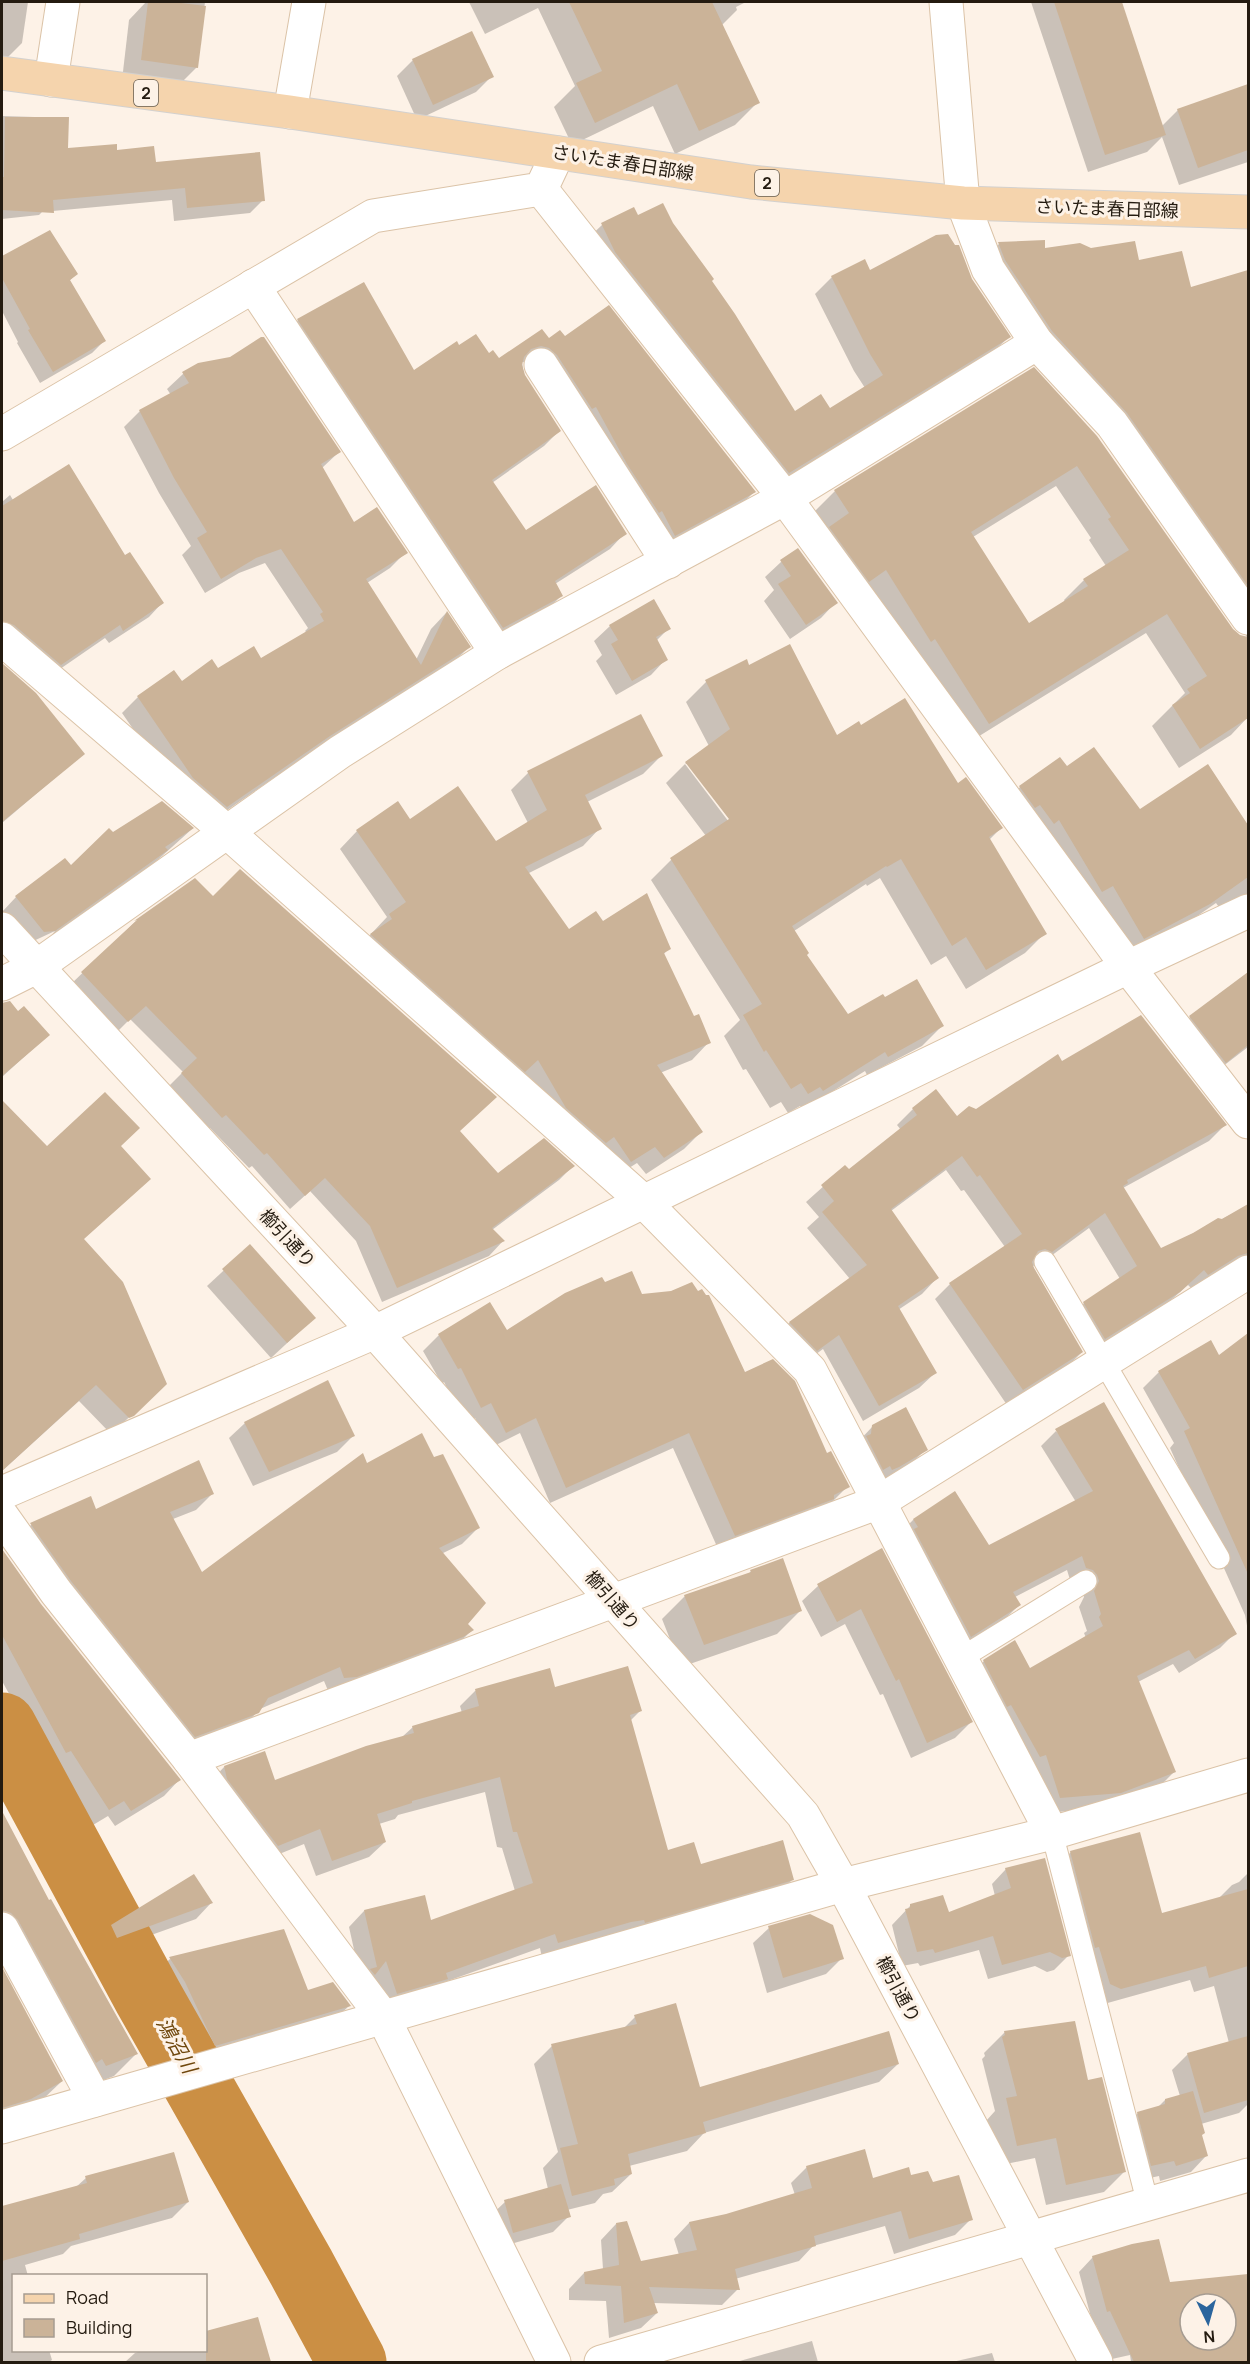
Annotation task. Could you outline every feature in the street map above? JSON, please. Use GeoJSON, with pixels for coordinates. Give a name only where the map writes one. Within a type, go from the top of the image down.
{"type":"FeatureCollection","features":[{"type":"Feature","properties":{"kind":"main road","name":"さいたま春日部線"},"geometry":{"type":"LineString","coordinates":[[2,73],[290,112],[752,182],[963,203],[1248,212]]}},
{"type":"Feature","properties":{"kind":"street"},"geometry":{"type":"LineString","coordinates":[[51,80],[63,2]]}},
{"type":"Feature","properties":{"kind":"street"},"geometry":{"type":"LineString","coordinates":[[290,112],[309,2]]}},
{"type":"Feature","properties":{"kind":"street"},"geometry":{"type":"LineString","coordinates":[[946,2],[963,203],[988,269],[1037,343],[1112,424],[1248,618]]}},
{"type":"Feature","properties":{"kind":"street"},"geometry":{"type":"LineString","coordinates":[[541,189],[558,153]]}},
{"type":"Feature","properties":{"kind":"street"},"geometry":{"type":"LineString","coordinates":[[2,434],[373,216],[541,189]]}},
{"type":"Feature","properties":{"kind":"street"},"geometry":{"type":"LineString","coordinates":[[541,189],[785,498],[1128,967],[1248,1122]]}},
{"type":"Feature","properties":{"kind":"street"},"geometry":{"type":"LineString","coordinates":[[253,286],[496,654]]}},
{"type":"Feature","properties":{"kind":"street"},"geometry":{"type":"LineString","coordinates":[[2,984],[36,967],[340,752],[496,654],[785,498],[1037,343]]}},
{"type":"Feature","properties":{"kind":"street"},"geometry":{"type":"LineString","coordinates":[[541,365],[668,562]]}},
{"type":"Feature","properties":{"kind":"street"},"geometry":{"type":"LineString","coordinates":[[2,639],[226,831],[642,1201],[810,1370],[1052,1833]]}},
{"type":"Feature","properties":{"kind":"street"},"geometry":{"type":"LineString","coordinates":[[2,1493],[375,1332],[642,1201],[1248,911]]}},
{"type":"Feature","properties":{"kind":"street","name":"櫛引通り"},"geometry":{"type":"LineString","coordinates":[[2,929],[375,1332],[802,1815],[843,1885],[1096,2362]]}},
{"type":"Feature","properties":{"kind":"street"},"geometry":{"type":"LineString","coordinates":[[189,1759],[879,1502],[1248,1272]]}},
{"type":"Feature","properties":{"kind":"street"},"geometry":{"type":"LineString","coordinates":[[2,1516],[56,1592],[189,1759],[383,2017],[554,2362]]}},
{"type":"Feature","properties":{"kind":"street"},"geometry":{"type":"LineString","coordinates":[[2,2127],[843,1885],[1052,1833],[1248,1775]]}},
{"type":"Feature","properties":{"kind":"street"},"geometry":{"type":"LineString","coordinates":[[2,1929],[95,2100]]}},
{"type":"Feature","properties":{"kind":"street"},"geometry":{"type":"LineString","coordinates":[[601,2362],[1248,2175]]}},
{"type":"Feature","properties":{"kind":"lane"},"geometry":{"type":"LineString","coordinates":[[1045,1262],[1219,1558]]}},
{"type":"Feature","properties":{"kind":"lane"},"geometry":{"type":"LineString","coordinates":[[961,1659],[1086,1581]]}},
{"type":"Feature","properties":{"kind":"lane"},"geometry":{"type":"LineString","coordinates":[[1052,1833],[1148,2204]]}},
{"type":"Feature","properties":{"kind":"building"},"geometry":{"type":"Polygon","coordinates":[[[148,2],[206,6],[198,68],[141,60],[148,2]]]}},
{"type":"Feature","properties":{"kind":"building"},"geometry":{"type":"Polygon","coordinates":[[[569,2],[712,2],[760,103],[699,131],[677,84],[595,123],[576,83],[602,71],[569,2]]]}},
{"type":"Feature","properties":{"kind":"building"},"geometry":{"type":"Polygon","coordinates":[[[1054,2],[1122,2],[1166,135],[1105,155],[1054,2]]]}},
{"type":"Feature","properties":{"kind":"building"},"geometry":{"type":"Polygon","coordinates":[[[472,31],[494,77],[433,105],[412,59],[472,31]]]}},
{"type":"Feature","properties":{"kind":"building"},"geometry":{"type":"Polygon","coordinates":[[[1248,84],[1248,150],[1198,168],[1177,109],[1248,84]]]}},
{"type":"Feature","properties":{"kind":"building"},"geometry":{"type":"Polygon","coordinates":[[[5,117],[69,117],[68,148],[117,144],[117,150],[154,146],[156,162],[260,152],[265,201],[187,208],[185,188],[53,200],[54,213],[2,210],[5,117]]]}},
{"type":"Feature","properties":{"kind":"building"},"geometry":{"type":"Polygon","coordinates":[[[663,203],[673,223],[714,279],[712,281],[795,411],[821,394],[830,408],[883,375],[831,276],[865,259],[870,270],[936,235],[948,234],[955,245],[959,245],[972,279],[1011,337],[789,473],[615,252],[601,223],[634,207],[638,215],[663,203]]]}},
{"type":"Feature","properties":{"kind":"building"},"geometry":{"type":"Polygon","coordinates":[[[50,230],[78,274],[70,280],[106,341],[53,372],[28,330],[30,329],[2,278],[2,256],[50,230]]]}},
{"type":"Feature","properties":{"kind":"building"},"geometry":{"type":"Polygon","coordinates":[[[1045,240],[1045,248],[1080,243],[1091,248],[1135,241],[1139,260],[1182,251],[1191,287],[1248,270],[1248,586],[1127,413],[1052,331],[1005,260],[998,242],[1045,240]]]}},
{"type":"Feature","properties":{"kind":"building"},"geometry":{"type":"Polygon","coordinates":[[[364,282],[414,370],[457,341],[459,345],[476,334],[489,353],[493,350],[499,358],[542,329],[549,338],[560,330],[565,336],[609,305],[756,492],[675,536],[662,511],[659,513],[627,464],[596,407],[592,409],[557,355],[549,348],[541,346],[531,349],[524,357],[522,365],[525,375],[561,431],[492,480],[526,530],[596,485],[627,534],[555,581],[563,596],[503,628],[297,319],[364,282]]]}},
{"type":"Feature","properties":{"kind":"building"},"geometry":{"type":"Polygon","coordinates":[[[264,337],[341,452],[321,464],[354,522],[377,507],[408,553],[366,579],[421,665],[447,611],[471,647],[330,736],[227,807],[193,778],[137,696],[174,670],[182,681],[212,659],[218,668],[254,646],[261,658],[324,621],[320,614],[323,612],[281,549],[256,558],[221,579],[197,538],[207,532],[174,478],[139,410],[189,383],[182,372],[198,363],[230,357],[264,337]]]}},
{"type":"Feature","properties":{"kind":"building"},"geometry":{"type":"Polygon","coordinates":[[[1034,367],[1097,436],[1233,629],[1240,635],[1248,637],[1248,718],[1200,749],[1172,705],[1190,693],[1187,689],[1207,676],[1167,614],[989,724],[935,639],[931,642],[886,570],[869,582],[829,527],[849,513],[834,490],[1034,367]],[[1077,466],[971,532],[1029,623],[1088,586],[1083,579],[1129,550],[1108,519],[1111,517],[1077,466]]]}},
{"type":"Feature","properties":{"kind":"building"},"geometry":{"type":"Polygon","coordinates":[[[69,464],[125,555],[130,552],[164,603],[123,631],[120,625],[61,665],[14,625],[2,621],[2,506],[69,464]]]}},
{"type":"Feature","properties":{"kind":"building"},"geometry":{"type":"Polygon","coordinates":[[[798,548],[838,603],[806,625],[778,584],[791,576],[780,560],[798,548]]]}},
{"type":"Feature","properties":{"kind":"building"},"geometry":{"type":"Polygon","coordinates":[[[654,599],[671,629],[656,637],[668,660],[632,681],[611,644],[618,640],[609,625],[654,599]]]}},
{"type":"Feature","properties":{"kind":"building"},"geometry":{"type":"Polygon","coordinates":[[[790,644],[837,735],[859,721],[861,725],[905,698],[958,783],[966,777],[1003,828],[989,837],[1047,934],[986,970],[966,937],[952,946],[901,859],[886,866],[792,926],[809,953],[807,955],[848,1014],[883,994],[885,997],[917,979],[944,1026],[888,1057],[885,1052],[823,1091],[820,1087],[808,1094],[801,1083],[791,1089],[766,1050],[764,1052],[743,1015],[762,1004],[670,858],[729,819],[685,762],[730,729],[705,680],[747,659],[749,665],[790,644]]]}},
{"type":"Feature","properties":{"kind":"building"},"geometry":{"type":"Polygon","coordinates":[[[2,663],[36,693],[85,754],[2,822],[2,663]]]}},
{"type":"Feature","properties":{"kind":"building"},"geometry":{"type":"Polygon","coordinates":[[[641,714],[663,756],[585,795],[602,829],[525,867],[569,929],[596,911],[603,921],[647,893],[671,949],[664,953],[694,1016],[699,1014],[711,1043],[657,1065],[703,1132],[664,1158],[655,1147],[631,1162],[614,1137],[606,1143],[566,1108],[538,1060],[525,1072],[370,934],[392,919],[389,914],[406,902],[356,830],[398,801],[410,819],[458,786],[496,841],[547,810],[527,771],[641,714]]]}},
{"type":"Feature","properties":{"kind":"building"},"geometry":{"type":"Polygon","coordinates":[[[1094,747],[1140,809],[1208,764],[1248,825],[1248,877],[1210,904],[1144,939],[1113,886],[1102,892],[1059,820],[1054,824],[1040,805],[1035,808],[1019,786],[1060,757],[1067,766],[1094,747]]]}},
{"type":"Feature","properties":{"kind":"building"},"geometry":{"type":"Polygon","coordinates":[[[162,801],[194,828],[165,847],[168,850],[55,931],[44,932],[15,896],[65,858],[71,865],[109,828],[113,832],[162,801]]]}},
{"type":"Feature","properties":{"kind":"building"},"geometry":{"type":"Polygon","coordinates":[[[240,869],[497,1097],[460,1131],[498,1173],[544,1138],[575,1166],[492,1228],[505,1241],[397,1288],[370,1226],[325,1178],[305,1196],[267,1153],[264,1155],[226,1115],[222,1118],[181,1073],[197,1058],[146,1006],[128,1022],[81,972],[137,920],[134,921],[195,878],[213,896],[240,869]]]}},
{"type":"Feature","properties":{"kind":"building"},"geometry":{"type":"Polygon","coordinates":[[[1248,972],[1248,1045],[1226,1063],[1189,1016],[1248,972]]]}},
{"type":"Feature","properties":{"kind":"building"},"geometry":{"type":"Polygon","coordinates":[[[10,1001],[18,1011],[24,1006],[50,1035],[2,1076],[2,1003],[10,1001]]]}},
{"type":"Feature","properties":{"kind":"building"},"geometry":{"type":"Polygon","coordinates":[[[1141,1015],[1227,1125],[1127,1180],[1128,1183],[1123,1186],[1161,1248],[1248,1204],[1248,1253],[1238,1256],[1208,1275],[1204,1270],[1180,1292],[1105,1339],[1083,1302],[1137,1266],[1105,1213],[1052,1252],[1045,1249],[1038,1251],[1032,1262],[1034,1268],[1083,1352],[1023,1390],[949,1283],[1022,1234],[980,1175],[977,1177],[962,1156],[891,1209],[939,1278],[898,1306],[937,1373],[879,1406],[839,1335],[817,1351],[789,1322],[867,1265],[822,1212],[834,1201],[821,1185],[845,1165],[849,1169],[917,1115],[912,1108],[936,1089],[957,1116],[969,1106],[976,1109],[1058,1054],[1062,1061],[1141,1015]]]}},
{"type":"Feature","properties":{"kind":"building"},"geometry":{"type":"Polygon","coordinates":[[[105,1092],[140,1128],[121,1146],[151,1179],[84,1239],[123,1282],[167,1384],[134,1416],[129,1418],[96,1385],[2,1471],[2,1100],[47,1146],[105,1092]]]}},
{"type":"Feature","properties":{"kind":"building"},"geometry":{"type":"Polygon","coordinates":[[[250,1244],[316,1318],[287,1343],[222,1269],[250,1244]]]}},
{"type":"Feature","properties":{"kind":"building"},"geometry":{"type":"Polygon","coordinates":[[[632,1271],[642,1294],[671,1291],[692,1282],[698,1291],[702,1289],[706,1295],[709,1295],[745,1372],[773,1359],[795,1381],[827,1453],[831,1451],[850,1487],[834,1495],[834,1499],[735,1536],[689,1433],[566,1488],[536,1418],[506,1433],[491,1403],[481,1408],[461,1368],[458,1369],[438,1334],[490,1302],[507,1330],[565,1293],[602,1277],[605,1282],[632,1271]]]}},
{"type":"Feature","properties":{"kind":"building"},"geometry":{"type":"Polygon","coordinates":[[[1248,1333],[1248,1574],[1184,1431],[1190,1428],[1158,1371],[1211,1340],[1219,1355],[1248,1333]]]}},
{"type":"Feature","properties":{"kind":"building"},"geometry":{"type":"Polygon","coordinates":[[[328,1380],[355,1436],[269,1472],[244,1422],[328,1380]]]}},
{"type":"Feature","properties":{"kind":"building"},"geometry":{"type":"Polygon","coordinates":[[[1104,1402],[1237,1634],[1195,1659],[1189,1650],[1137,1676],[1176,1772],[1121,1793],[1060,1798],[1046,1755],[1040,1757],[1011,1705],[1007,1707],[983,1660],[1015,1640],[1030,1668],[1103,1626],[1094,1591],[1099,1581],[1097,1575],[1093,1570],[1086,1568],[1082,1556],[1013,1592],[1021,1605],[971,1637],[914,1529],[918,1527],[913,1519],[955,1491],[989,1545],[1093,1491],[1055,1429],[1104,1402]]]}},
{"type":"Feature","properties":{"kind":"building"},"geometry":{"type":"Polygon","coordinates":[[[906,1407],[928,1450],[899,1467],[892,1470],[890,1466],[883,1470],[866,1436],[871,1434],[872,1425],[906,1407]]]}},
{"type":"Feature","properties":{"kind":"building"},"geometry":{"type":"Polygon","coordinates":[[[422,1433],[434,1457],[443,1454],[480,1528],[439,1548],[486,1603],[468,1624],[474,1630],[463,1637],[357,1677],[344,1678],[340,1667],[268,1698],[259,1713],[195,1737],[71,1581],[30,1523],[91,1496],[96,1509],[199,1460],[214,1494],[170,1512],[202,1572],[363,1453],[367,1463],[422,1433]]]}},
{"type":"Feature","properties":{"kind":"building"},"geometry":{"type":"Polygon","coordinates":[[[882,1548],[973,1722],[927,1743],[899,1679],[896,1681],[861,1609],[837,1622],[817,1584],[882,1548]]]}},
{"type":"Feature","properties":{"kind":"building"},"geometry":{"type":"Polygon","coordinates":[[[2,1549],[41,1604],[181,1780],[131,1811],[124,1801],[109,1810],[71,1751],[66,1753],[2,1635],[2,1549]]]}},
{"type":"Feature","properties":{"kind":"building"},"geometry":{"type":"Polygon","coordinates":[[[783,1558],[802,1611],[704,1645],[684,1595],[751,1572],[750,1570],[783,1558]]]}},
{"type":"Feature","properties":{"kind":"building"},"geometry":{"type":"Polygon","coordinates":[[[628,1666],[642,1711],[630,1715],[668,1850],[694,1842],[701,1864],[783,1840],[794,1880],[645,1923],[644,1920],[631,1922],[558,1943],[555,1934],[446,1973],[448,1979],[397,1994],[386,1961],[375,1975],[370,1969],[377,1967],[364,1910],[425,1895],[431,1920],[533,1883],[517,1832],[513,1832],[500,1777],[412,1801],[412,1803],[377,1814],[386,1842],[332,1861],[320,1829],[278,1846],[227,1779],[224,1766],[265,1751],[275,1780],[366,1746],[414,1733],[412,1726],[479,1706],[475,1689],[550,1668],[555,1687],[628,1666]]]}},
{"type":"Feature","properties":{"kind":"building"},"geometry":{"type":"Polygon","coordinates":[[[2,1811],[49,1900],[51,1899],[138,2054],[106,2066],[102,2059],[96,2063],[18,1920],[11,1913],[2,1910],[2,1811]]]}},
{"type":"Feature","properties":{"kind":"building"},"geometry":{"type":"Polygon","coordinates":[[[1140,1832],[1162,1913],[1248,1889],[1248,1966],[1209,1978],[1206,1966],[1121,1989],[1110,1984],[1099,1947],[1095,1948],[1070,1851],[1140,1832]]]}},
{"type":"Feature","properties":{"kind":"building"},"geometry":{"type":"Polygon","coordinates":[[[1045,1858],[1071,1956],[1062,1958],[1050,1952],[1002,1965],[993,1936],[935,1953],[933,1949],[917,1952],[905,1909],[910,1908],[910,1904],[943,1895],[949,1912],[1011,1888],[1005,1868],[1045,1858]]]}},
{"type":"Feature","properties":{"kind":"building"},"geometry":{"type":"Polygon","coordinates":[[[194,1874],[213,1903],[117,1938],[111,1925],[194,1874]]]}},
{"type":"Feature","properties":{"kind":"building"},"geometry":{"type":"Polygon","coordinates":[[[810,1914],[833,1925],[844,1959],[783,1978],[768,1926],[810,1914]]]}},
{"type":"Feature","properties":{"kind":"building"},"geometry":{"type":"Polygon","coordinates":[[[284,1929],[308,1990],[333,1982],[351,2006],[215,2046],[185,1982],[169,1957],[284,1929]]]}},
{"type":"Feature","properties":{"kind":"building"},"geometry":{"type":"Polygon","coordinates":[[[2,1967],[63,2081],[31,2099],[2,2108],[2,1967]]]}},
{"type":"Feature","properties":{"kind":"building"},"geometry":{"type":"Polygon","coordinates":[[[676,2003],[700,2087],[889,2031],[899,2064],[703,2122],[706,2133],[628,2154],[632,2174],[614,2179],[615,2185],[572,2196],[560,2148],[578,2144],[551,2044],[637,2024],[634,2015],[676,2003]]]}},
{"type":"Feature","properties":{"kind":"building"},"geometry":{"type":"Polygon","coordinates":[[[1075,2021],[1088,2080],[1102,2077],[1126,2172],[1066,2185],[1056,2138],[1017,2146],[1006,2098],[1017,2096],[1002,2037],[1005,2035],[1004,2031],[1075,2021]]]}},
{"type":"Feature","properties":{"kind":"building"},"geometry":{"type":"Polygon","coordinates":[[[1248,2036],[1248,2100],[1204,2113],[1187,2053],[1248,2036]]]}},
{"type":"Feature","properties":{"kind":"building"},"geometry":{"type":"Polygon","coordinates":[[[1193,2091],[1205,2133],[1202,2135],[1208,2156],[1176,2166],[1174,2161],[1151,2166],[1137,2112],[1165,2104],[1165,2099],[1193,2091]]]}},
{"type":"Feature","properties":{"kind":"building"},"geometry":{"type":"Polygon","coordinates":[[[865,2149],[873,2178],[909,2167],[911,2175],[928,2171],[933,2182],[959,2175],[973,2220],[909,2239],[901,2211],[814,2236],[816,2246],[735,2269],[740,2290],[649,2287],[658,2313],[624,2323],[621,2286],[585,2284],[584,2272],[619,2265],[616,2223],[627,2221],[641,2261],[697,2250],[689,2222],[726,2214],[812,2188],[806,2166],[865,2149]]]}},
{"type":"Feature","properties":{"kind":"building"},"geometry":{"type":"Polygon","coordinates":[[[174,2152],[189,2202],[79,2234],[80,2239],[2,2261],[2,2206],[87,2183],[85,2176],[174,2152]]]}},
{"type":"Feature","properties":{"kind":"building"},"geometry":{"type":"Polygon","coordinates":[[[561,2184],[571,2217],[513,2233],[504,2200],[561,2184]]]}},
{"type":"Feature","properties":{"kind":"building"},"geometry":{"type":"Polygon","coordinates":[[[1159,2239],[1170,2282],[1248,2274],[1248,2362],[1134,2362],[1110,2311],[1107,2312],[1092,2256],[1159,2239]]]}},
{"type":"Feature","properties":{"kind":"building"},"geometry":{"type":"Polygon","coordinates":[[[258,2317],[271,2362],[206,2362],[207,2331],[258,2317]]]}},
{"type":"Feature","properties":{"kind":"waterway","name":"鴻沼川"},"geometry":{"type":"LineString","coordinates":[[2,1727],[148,1997],[301,2267],[352,2362]]}}]}
